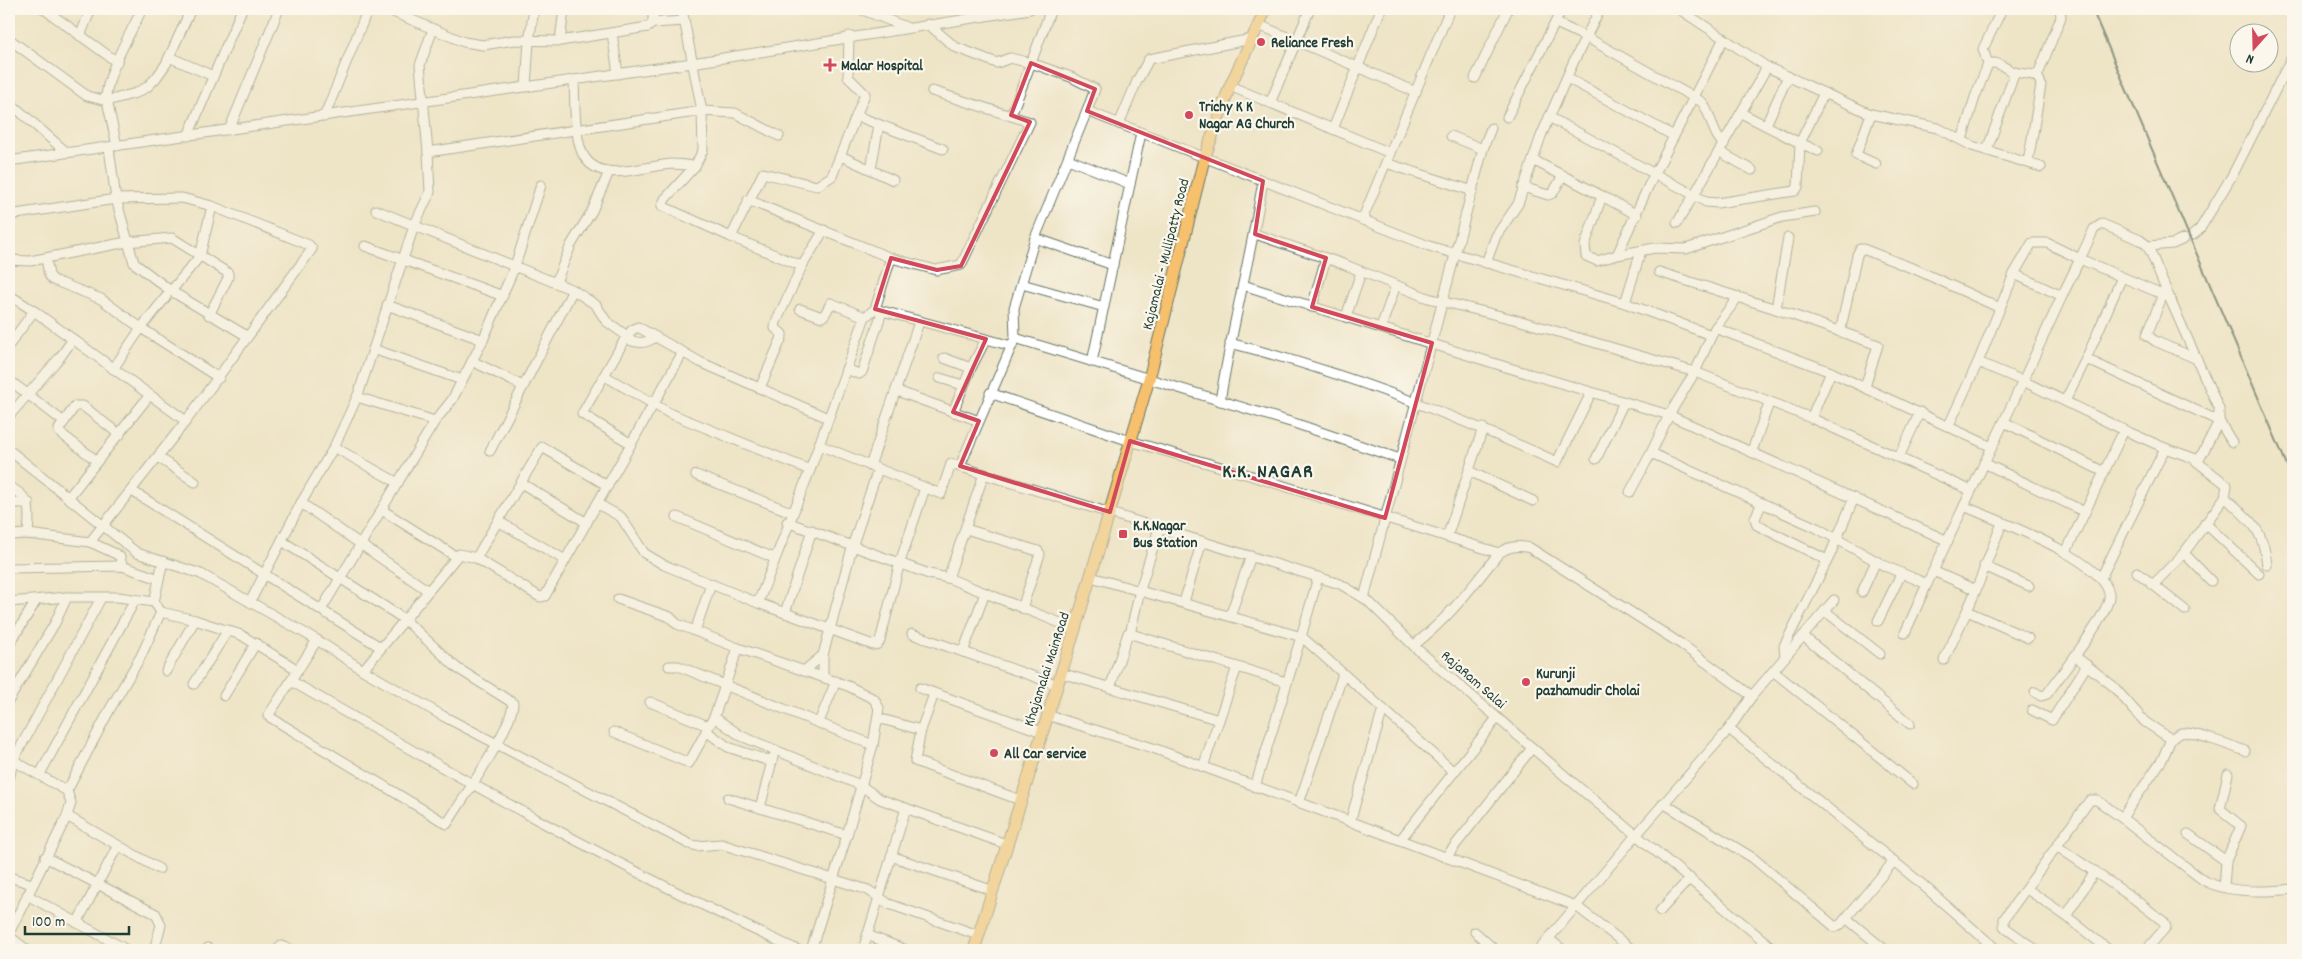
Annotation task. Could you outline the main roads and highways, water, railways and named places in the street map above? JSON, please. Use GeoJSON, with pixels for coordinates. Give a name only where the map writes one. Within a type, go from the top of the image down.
{"type":"FeatureCollection","features":[{"type":"Feature","properties":{"kind":"main road","name":"Kajamalai - Mullipatty Road"},"geometry":{"type":"LineString","coordinates":[[1110,512],[1149,379],[1204,159],[1230,86],[1266,9]]}},
{"type":"Feature","properties":{"kind":"main road","name":"Khajamalai MainRoad"},"geometry":{"type":"LineString","coordinates":[[974,950],[991,890],[1075,629],[1110,512]]}},
{"type":"Feature","properties":{"kind":"railway"},"geometry":{"type":"LineString","coordinates":[[2092,9],[2293,479]]}},
{"type":"Feature","properties":{"kind":"place","name":"Reliance Fresh"},"geometry":{"type":"Point","coordinates":[1261,42]}},
{"type":"Feature","properties":{"kind":"place","name":"Malar Hospital"},"geometry":{"type":"Point","coordinates":[830,65]}},
{"type":"Feature","properties":{"kind":"place","name":"Trichy K K Nagar AG Church"},"geometry":{"type":"Point","coordinates":[1189,115]}},
{"type":"Feature","properties":{"kind":"place","name":"K.K.Nagar Bus Station"},"geometry":{"type":"Point","coordinates":[1123,534]}},
{"type":"Feature","properties":{"kind":"place","name":"Kurunji pazhamudir Cholai"},"geometry":{"type":"Point","coordinates":[1526,682]}},
{"type":"Feature","properties":{"kind":"place","name":"All Car service"},"geometry":{"type":"Point","coordinates":[994,753]}},
{"type":"Feature","properties":{"kind":"district","name":"K.K. NAGAR"},"geometry":{"type":"Point","coordinates":[1268,470]}}]}
